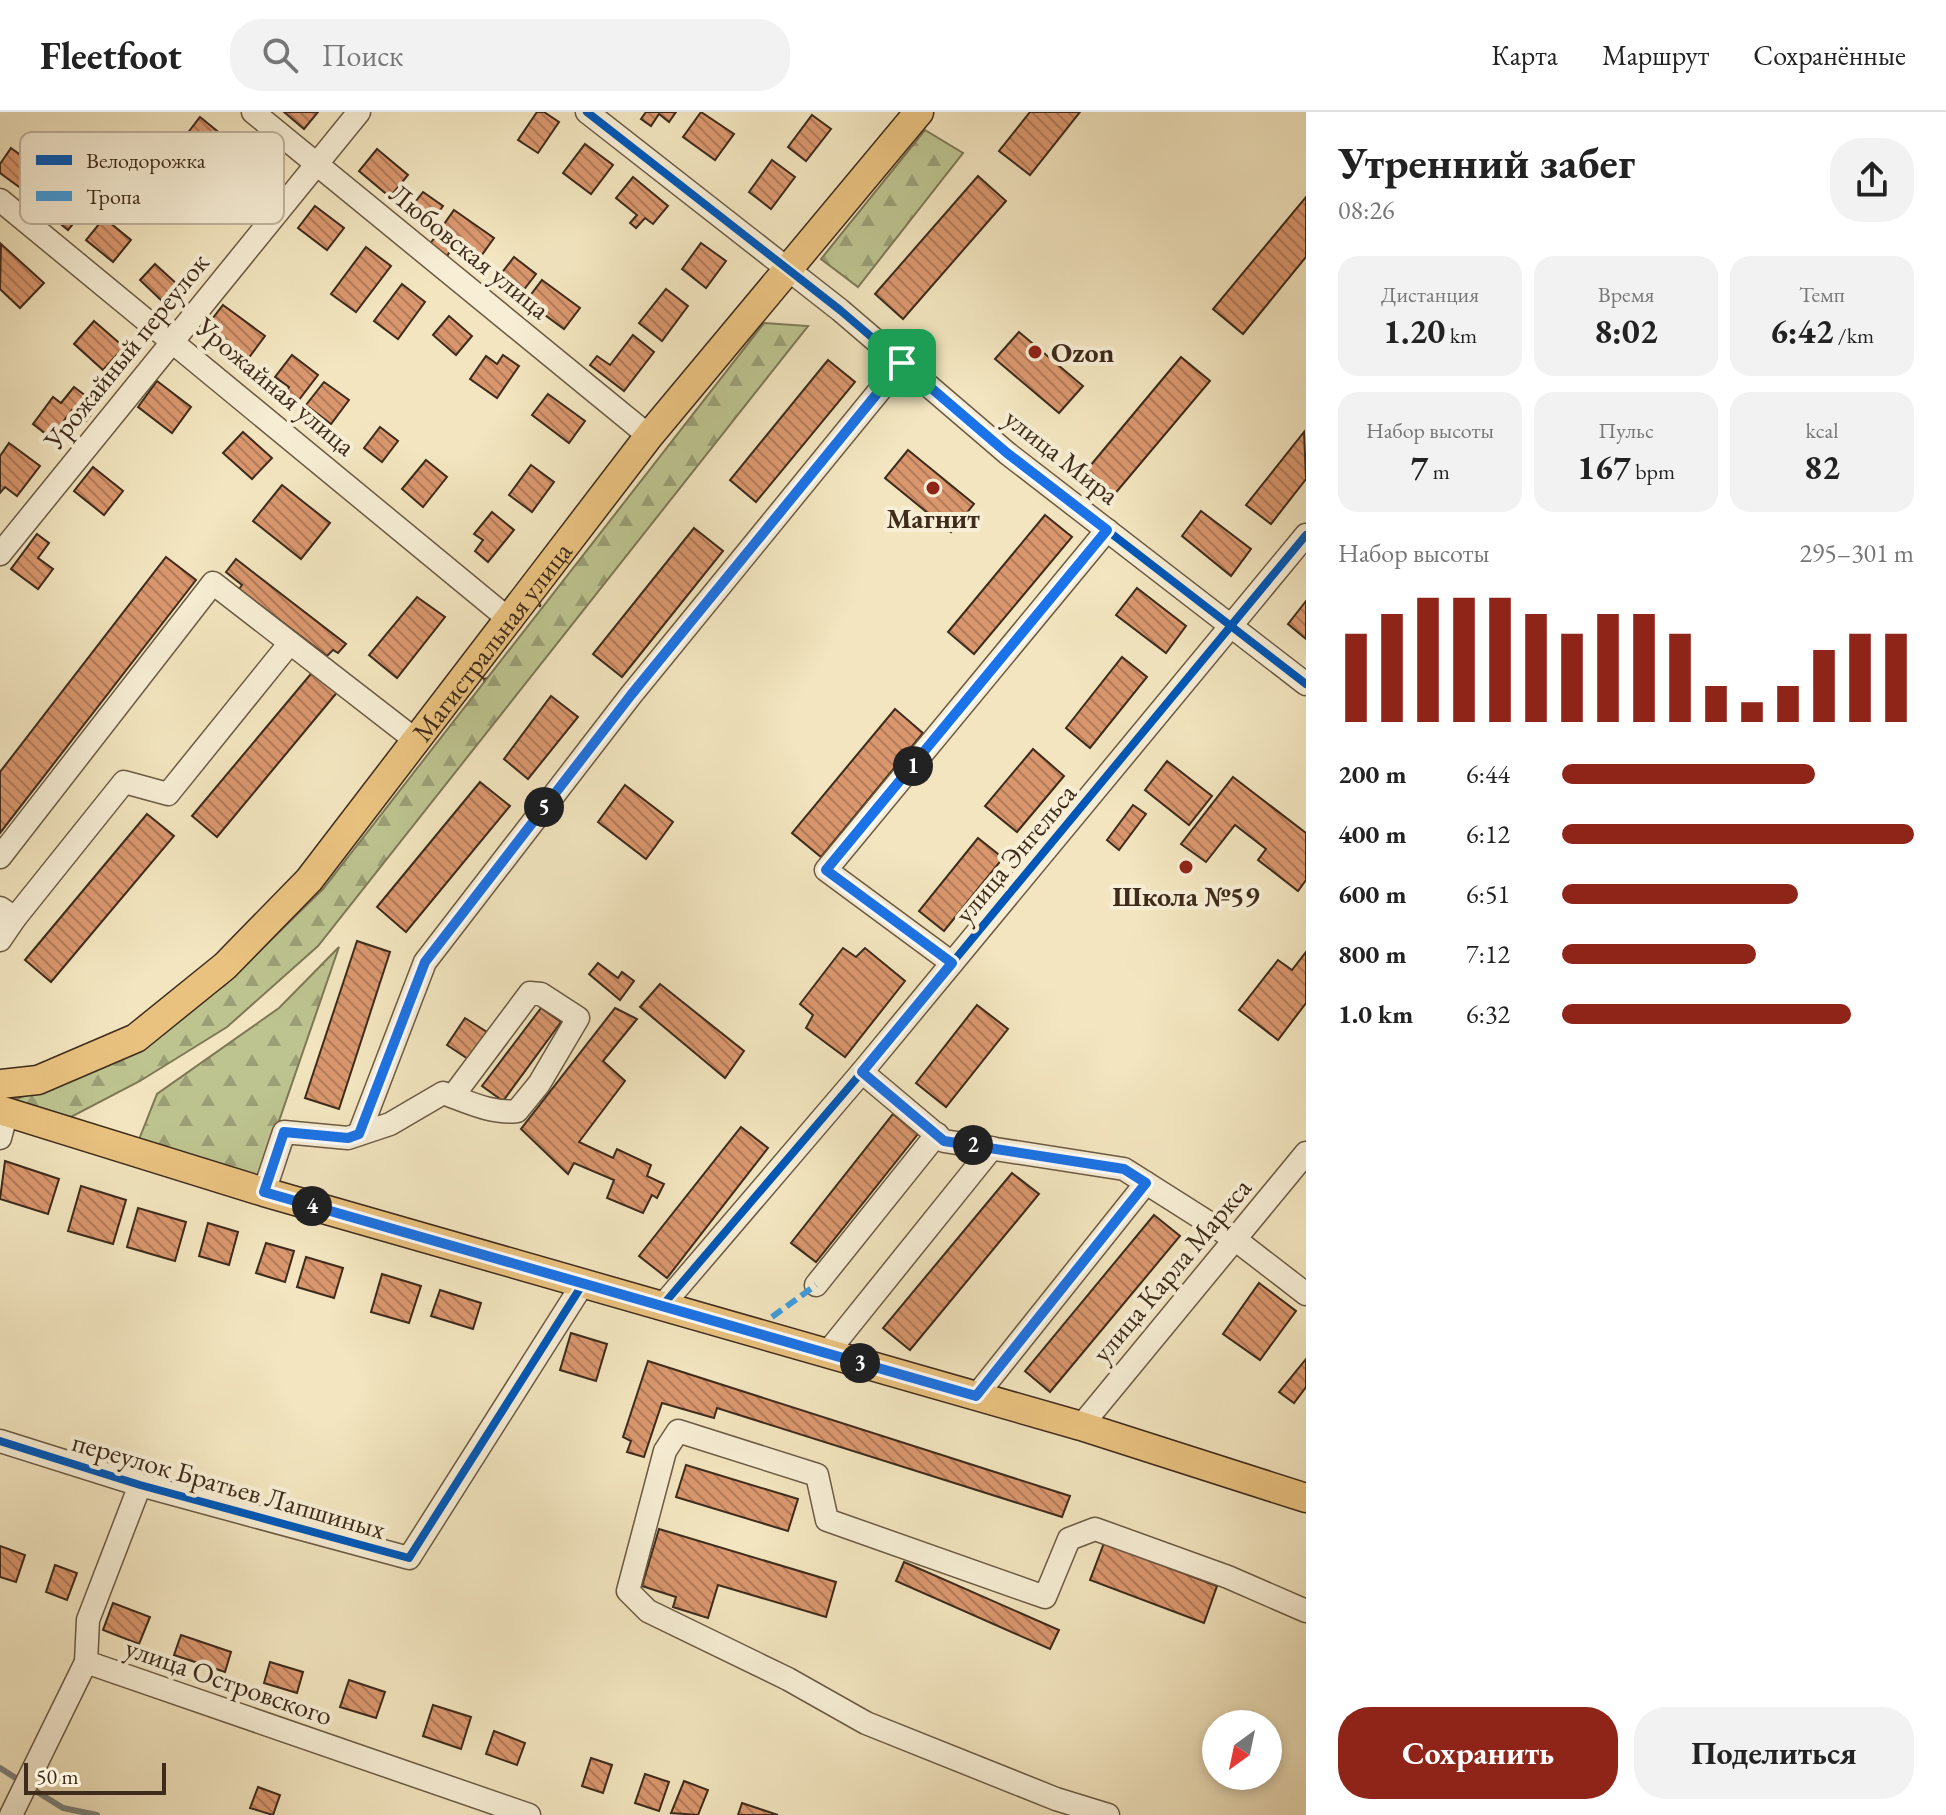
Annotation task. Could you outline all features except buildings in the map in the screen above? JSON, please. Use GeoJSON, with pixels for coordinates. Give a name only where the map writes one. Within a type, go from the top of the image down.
{"type":"FeatureCollection","features":[{"type":"Feature","properties":{"kind":"main road","name":"Магистральная улица"},"geometry":{"type":"LineString","coordinates":[[0,1084],[38,1080],[136,1038],[225,966],[309,880],[511,621],[649,436],[919,112]]}},
{"type":"Feature","properties":{"kind":"main road"},"geometry":{"type":"LineString","coordinates":[[2,1120],[584,1282],[1081,1426],[1306,1498]]}},
{"type":"Feature","properties":{"kind":"street","name":"Любовская улица"},"geometry":{"type":"LineString","coordinates":[[253,112],[278,132]]}},
{"type":"Feature","properties":{"kind":"street","name":"Урожайный переулок"},"geometry":{"type":"LineString","coordinates":[[284,204],[359,112]]}},
{"type":"Feature","properties":{"kind":"street","name":"улица Мира"},"geometry":{"type":"LineString","coordinates":[[587,112],[787,268],[1007,453],[1306,684]]}},
{"type":"Feature","properties":{"kind":"street","name":"Любовская улица"},"geometry":{"type":"LineString","coordinates":[[284,137],[649,436]]}},
{"type":"Feature","properties":{"kind":"street","name":"Урожайная улица"},"geometry":{"type":"LineString","coordinates":[[0,200],[20,216]]}},
{"type":"Feature","properties":{"kind":"street","name":"Урожайная улица"},"geometry":{"type":"LineString","coordinates":[[30,224],[511,621]]}},
{"type":"Feature","properties":{"kind":"street","name":"Урожайный переулок"},"geometry":{"type":"LineString","coordinates":[[0,554],[268,224]]}},
{"type":"Feature","properties":{"kind":"street"},"geometry":{"type":"LineString","coordinates":[[359,1134],[425,962],[631,695],[902,363]]}},
{"type":"Feature","properties":{"kind":"street"},"geometry":{"type":"LineString","coordinates":[[952,963],[826,870],[1107,530]]}},
{"type":"Feature","properties":{"kind":"street","name":"улица Энгельса"},"geometry":{"type":"LineString","coordinates":[[662,1306],[862,1072],[1306,535]]}},
{"type":"Feature","properties":{"kind":"street"},"geometry":{"type":"LineString","coordinates":[[0,857],[213,583],[418,742]]}},
{"type":"Feature","properties":{"kind":"street"},"geometry":{"type":"LineString","coordinates":[[0,940],[8,913],[124,782],[168,794],[290,643]]}},
{"type":"Feature","properties":{"kind":"street"},"geometry":{"type":"LineString","coordinates":[[264,1192],[284,1132],[348,1138],[390,1124],[443,1093],[500,1113],[517,1111],[539,1084],[578,1018],[541,994],[530,993],[453,1096]]}},
{"type":"Feature","properties":{"kind":"street"},"geometry":{"type":"LineString","coordinates":[[862,1072],[944,1141],[1124,1169],[1236,1240],[1306,1294]]}},
{"type":"Feature","properties":{"kind":"street"},"geometry":{"type":"LineString","coordinates":[[816,1285],[937,1134]]}},
{"type":"Feature","properties":{"kind":"street"},"geometry":{"type":"LineString","coordinates":[[827,1353],[992,1148]]}},
{"type":"Feature","properties":{"kind":"street","name":"улица Карла Маркса"},"geometry":{"type":"LineString","coordinates":[[1081,1426],[1306,1153]]}},
{"type":"Feature","properties":{"kind":"street"},"geometry":{"type":"LineString","coordinates":[[976,1396],[1146,1183]]}},
{"type":"Feature","properties":{"kind":"street","name":"переулок Братьев Лапшиных"},"geometry":{"type":"LineString","coordinates":[[0,1441],[140,1485],[409,1558],[584,1282]]}},
{"type":"Feature","properties":{"kind":"street"},"geometry":{"type":"LineString","coordinates":[[1108,1815],[1056,1799],[866,1723],[788,1679],[648,1611],[628,1591],[665,1451],[678,1431],[817,1475],[827,1520],[1045,1597],[1069,1539],[1095,1529],[1228,1577],[1306,1611]]}},
{"type":"Feature","properties":{"kind":"street","name":"улица Островского"},"geometry":{"type":"LineString","coordinates":[[140,1485],[88,1620],[86,1662],[529,1815]]}},
{"type":"Feature","properties":{"kind":"street"},"geometry":{"type":"LineString","coordinates":[[11,1815],[86,1662]]}},
{"type":"Feature","properties":{"kind":"green space"},"geometry":{"type":"Polygon","coordinates":[[[925,130],[963,153],[858,287],[821,259],[925,130]]]}},
{"type":"Feature","properties":{"kind":"green space"},"geometry":{"type":"Polygon","coordinates":[[[764,323],[808,326],[318,946],[227,1027],[140,1081],[71,1117],[8,1102],[111,1064],[225,985],[323,889],[764,323]]]}},
{"type":"Feature","properties":{"kind":"green space"},"geometry":{"type":"Polygon","coordinates":[[[339,947],[259,1179],[138,1142],[157,1094],[279,1008],[339,947]]]}},
{"type":"Feature","properties":{"kind":"waterway"},"geometry":{"type":"LineString","coordinates":[[0,1768],[22,1782]]}},
{"type":"Feature","properties":{"kind":"waterway"},"geometry":{"type":"LineString","coordinates":[[31,1788],[63,1808],[97,1815]]}},
{"type":"Feature","properties":{"kind":"marked path"},"geometry":{"type":"LineString","coordinates":[[772,1317],[816,1285]]}},
{"type":"Feature","properties":{"kind":"cycle path"},"geometry":{"type":"LineString","coordinates":[[587,112],[840,310],[1007,453],[1306,684]]}},
{"type":"Feature","properties":{"kind":"cycle path"},"geometry":{"type":"LineString","coordinates":[[662,1306],[862,1072],[1306,535]]}},
{"type":"Feature","properties":{"kind":"cycle path"},"geometry":{"type":"LineString","coordinates":[[0,1441],[140,1485],[409,1558],[584,1282]]}},
{"type":"Feature","properties":{"kind":"place","name":"Ozon"},"geometry":{"type":"Point","coordinates":[1035,352]}},
{"type":"Feature","properties":{"kind":"place","name":"Магнит"},"geometry":{"type":"Point","coordinates":[933,488]}},
{"type":"Feature","properties":{"kind":"place","name":"Школа №59"},"geometry":{"type":"Point","coordinates":[1186,867]}},
{"type":"Feature","properties":{"kind":"route"},"geometry":{"type":"LineString","coordinates":[[902,363],[1007,453],[1107,530],[826,870],[952,963],[862,1072],[944,1141],[1124,1169],[1146,1183],[976,1396],[264,1192],[284,1132],[348,1138],[359,1134],[425,962],[631,695],[902,363]]}}]}
